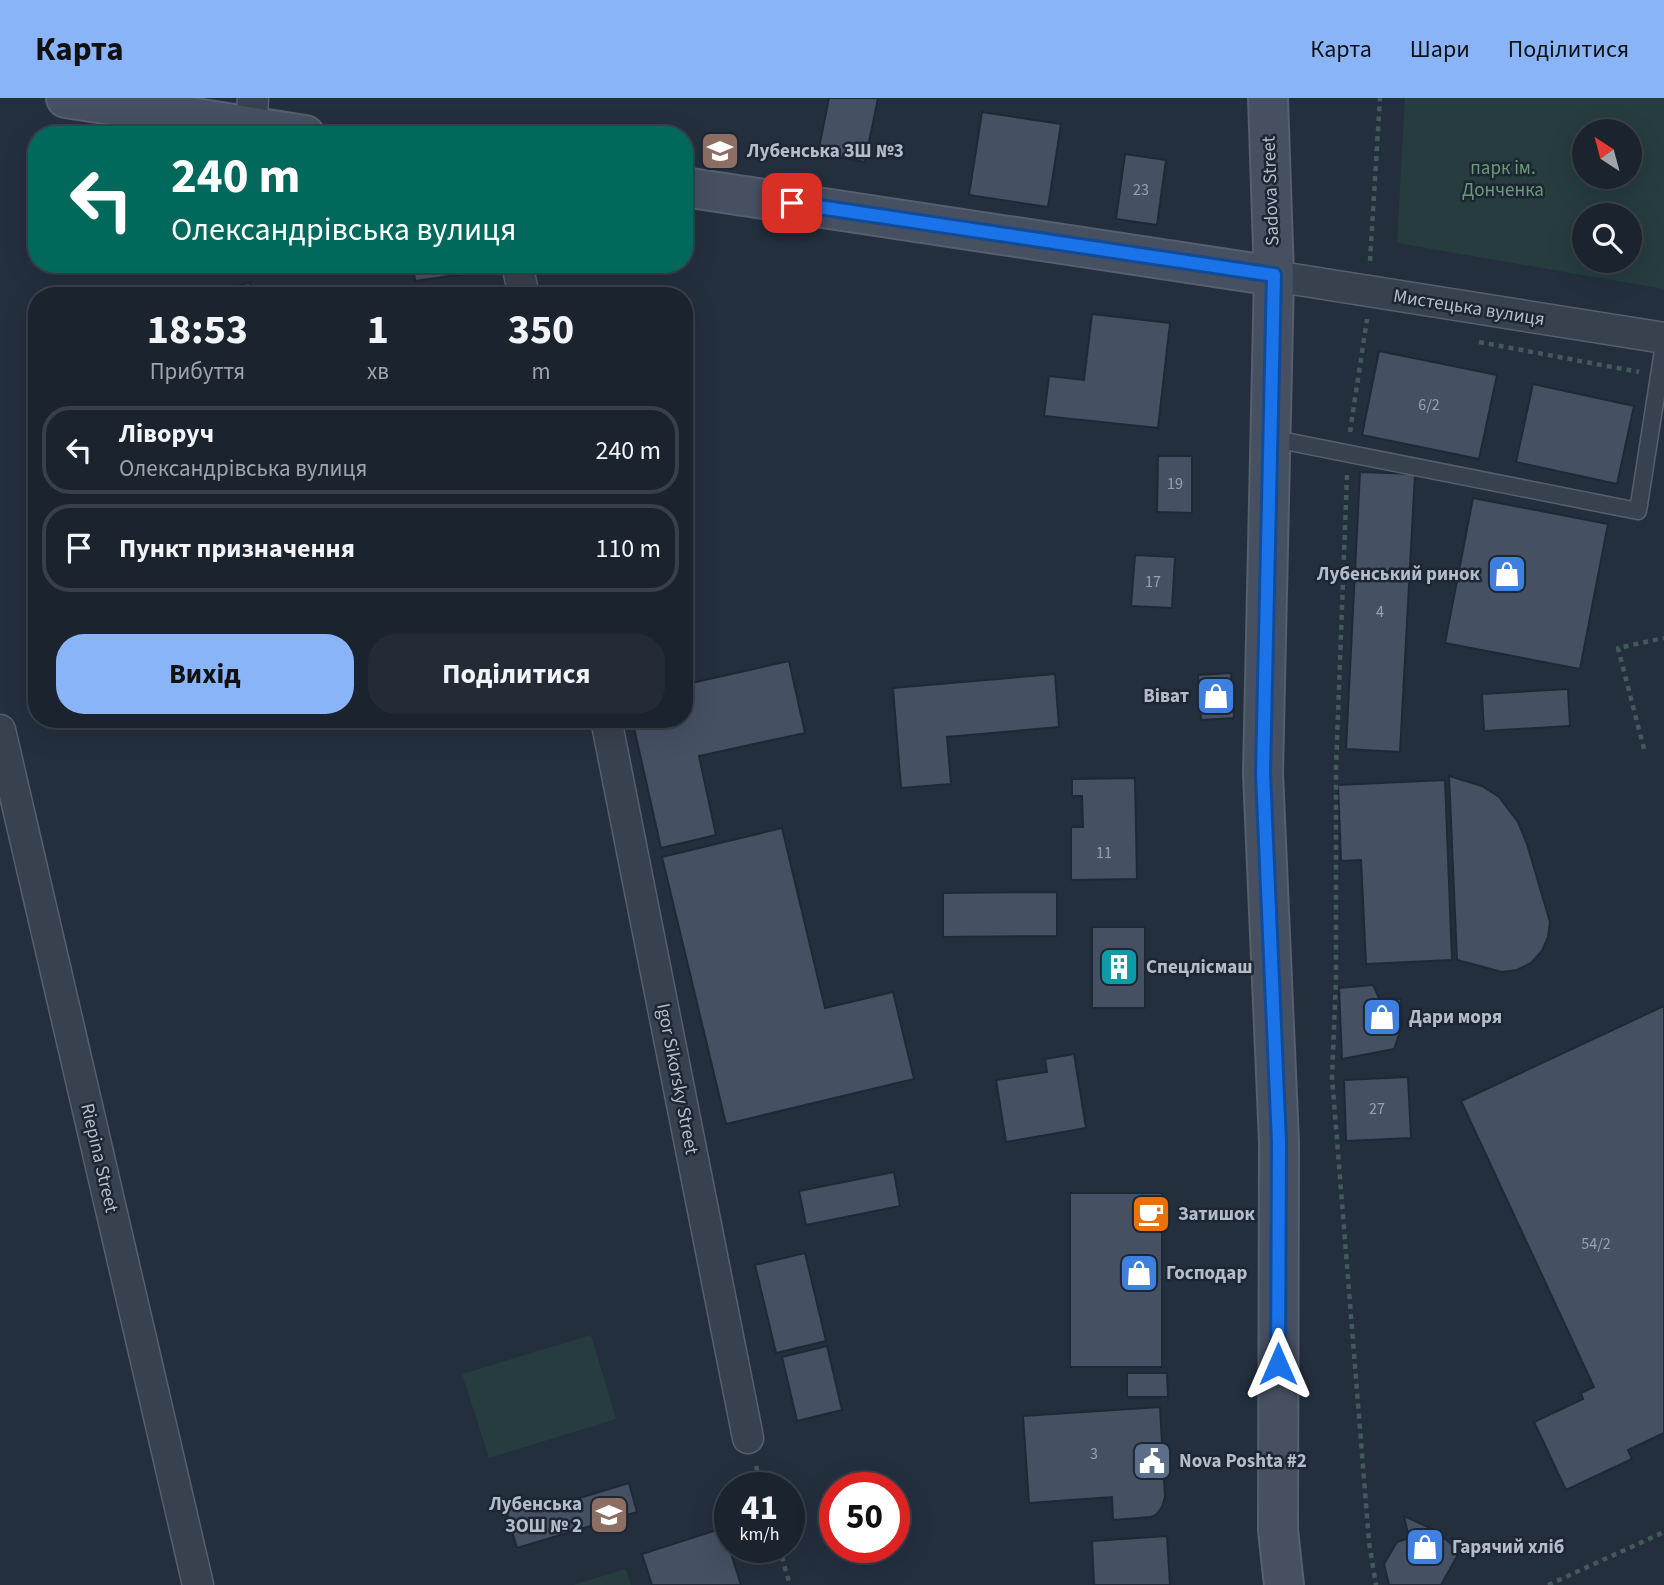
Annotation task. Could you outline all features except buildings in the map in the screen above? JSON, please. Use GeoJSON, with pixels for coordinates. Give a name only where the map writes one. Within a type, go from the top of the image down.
{"type":"FeatureCollection","features":[{"type":"Feature","properties":{"kind":"main road"},"geometry":{"type":"LineString","coordinates":[[66,98],[252,113],[283,126]]}},
{"type":"Feature","properties":{"kind":"main road","name":"Sadova Street"},"geometry":{"type":"LineString","coordinates":[[1268,98],[1274,275],[1263,773],[1279,1142],[1278,1530],[1284,1585]]}},
{"type":"Feature","properties":{"kind":"main road"},"geometry":{"type":"LineString","coordinates":[[693,188],[1274,275]]}},
{"type":"Feature","properties":{"kind":"street","name":"Мистецька вулиця"},"geometry":{"type":"LineString","coordinates":[[1274,275],[1367,307],[1664,338]]}},
{"type":"Feature","properties":{"kind":"street","name":"Igor Sikorsky Street"},"geometry":{"type":"LineString","coordinates":[[608,728],[748,1438]]}},
{"type":"Feature","properties":{"kind":"street","name":"Riepina Street"},"geometry":{"type":"LineString","coordinates":[[0,730],[198,1585]]}},
{"type":"Feature","properties":{"kind":"lane"},"geometry":{"type":"LineString","coordinates":[[1270,438],[1638,511],[1664,344]]}},
{"type":"Feature","properties":{"kind":"path"},"geometry":{"type":"LineString","coordinates":[[1376,1585],[1368,1528],[1332,1077],[1336,980],[1336,767],[1347,452],[1367,307],[1380,98]]}},
{"type":"Feature","properties":{"kind":"path"},"geometry":{"type":"LineString","coordinates":[[1367,307],[1380,324]]}},
{"type":"Feature","properties":{"kind":"path"},"geometry":{"type":"LineString","coordinates":[[1473,341],[1660,375]]}},
{"type":"Feature","properties":{"kind":"path"},"geometry":{"type":"LineString","coordinates":[[1644,749],[1618,648],[1664,638]]}},
{"type":"Feature","properties":{"kind":"path"},"geometry":{"type":"LineString","coordinates":[[1548,1585],[1664,1532]]}},
{"type":"Feature","properties":{"kind":"path"},"geometry":{"type":"LineString","coordinates":[[784,1563],[790,1585]]}},
{"type":"Feature","properties":{"kind":"green space","name":"парк ім. Донченка"},"geometry":{"type":"Polygon","coordinates":[[[1405,98],[1664,98],[1664,289],[1397,243],[1405,98]]]}},
{"type":"Feature","properties":{"kind":"green space"},"geometry":{"type":"Polygon","coordinates":[[[591,1335],[616,1419],[489,1458],[462,1374],[591,1335]]]}},
{"type":"Feature","properties":{"kind":"green space"},"geometry":{"type":"Polygon","coordinates":[[[626,1569],[631,1585],[573,1585],[626,1569]]]}},
{"type":"Feature","properties":{"kind":"place","name":"Лубенська ЗШ №3"},"geometry":{"type":"Point","coordinates":[720,151]}},
{"type":"Feature","properties":{"kind":"place","name":"Лубенський ринок"},"geometry":{"type":"Point","coordinates":[1507,574]}},
{"type":"Feature","properties":{"kind":"place","name":"Віват"},"geometry":{"type":"Point","coordinates":[1216,696]}},
{"type":"Feature","properties":{"kind":"place","name":"Спецлісмаш"},"geometry":{"type":"Point","coordinates":[1119,967]}},
{"type":"Feature","properties":{"kind":"place","name":"Дари моря"},"geometry":{"type":"Point","coordinates":[1382,1017]}},
{"type":"Feature","properties":{"kind":"place","name":"Затишок"},"geometry":{"type":"Point","coordinates":[1151,1214]}},
{"type":"Feature","properties":{"kind":"place","name":"Господар"},"geometry":{"type":"Point","coordinates":[1139,1273]}},
{"type":"Feature","properties":{"kind":"place","name":"Nova Poshta #2"},"geometry":{"type":"Point","coordinates":[1152,1461]}},
{"type":"Feature","properties":{"kind":"place","name":"Лубенська ЗОШ № 2"},"geometry":{"type":"Point","coordinates":[609,1515]}},
{"type":"Feature","properties":{"kind":"place","name":"Гарячий хліб"},"geometry":{"type":"Point","coordinates":[1425,1547]}},
{"type":"Feature","properties":{"kind":"route"},"geometry":{"type":"LineString","coordinates":[[792,203],[1274,275],[1263,773],[1270,984],[1279,1142],[1278,1364]]}}]}
